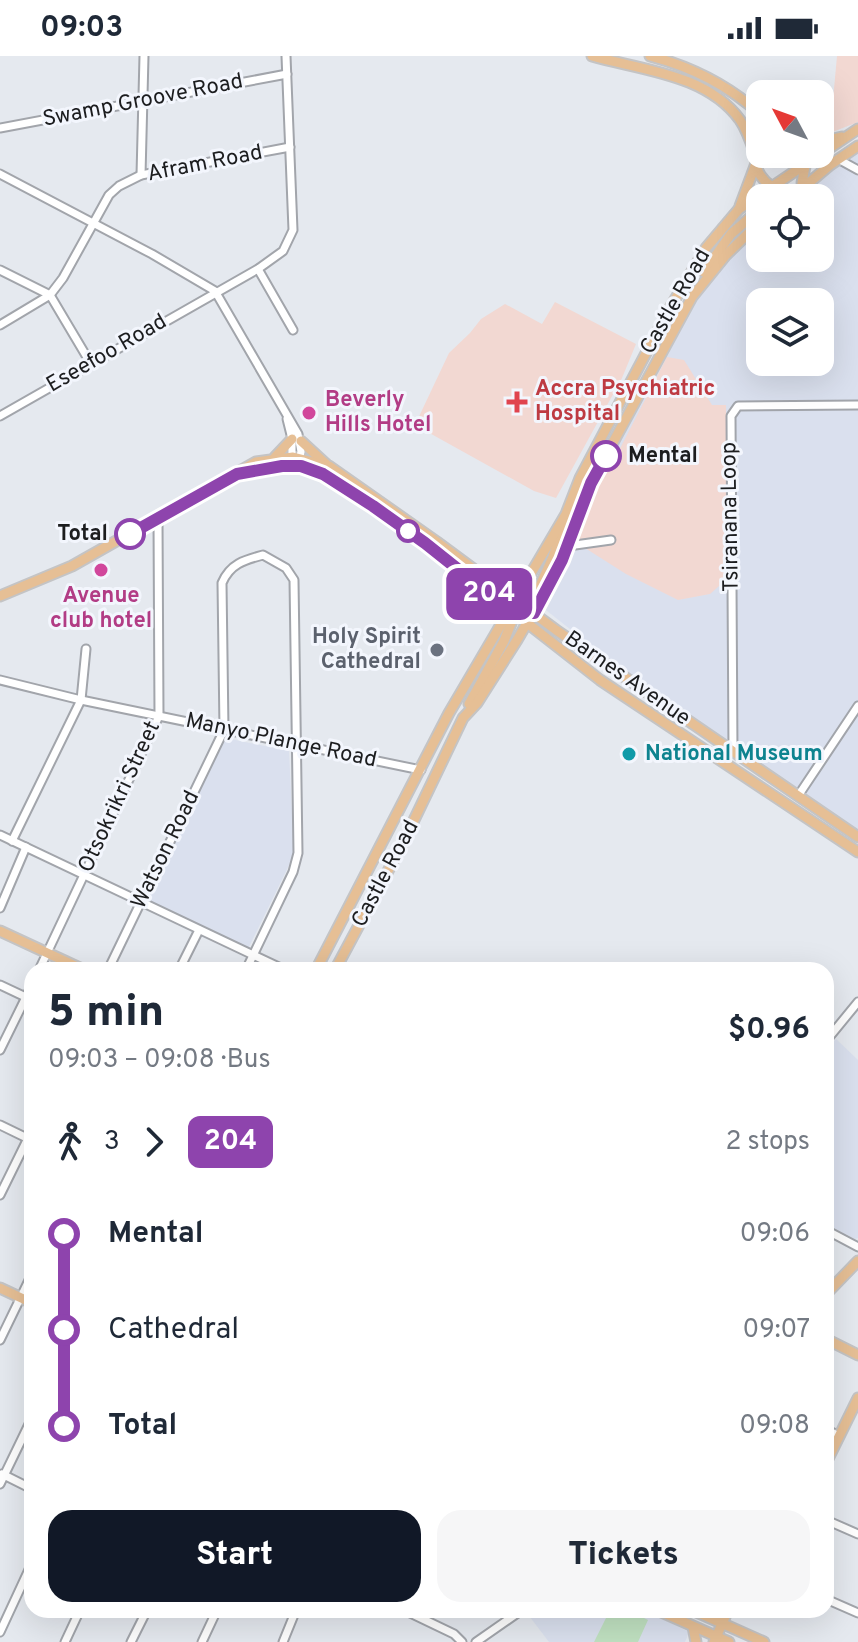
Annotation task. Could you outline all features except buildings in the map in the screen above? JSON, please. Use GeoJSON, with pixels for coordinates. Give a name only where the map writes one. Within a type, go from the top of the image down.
{"type":"FeatureCollection","features":[{"type":"Feature","properties":{"kind":"main road"},"geometry":{"type":"LineString","coordinates":[[592,56],[676,78],[717,98],[746,130]]}},
{"type":"Feature","properties":{"kind":"main road"},"geometry":{"type":"LineString","coordinates":[[650,56],[692,69],[746,101]]}},
{"type":"Feature","properties":{"kind":"main road"},"geometry":{"type":"LineString","coordinates":[[834,138],[854,132]]}},
{"type":"Feature","properties":{"kind":"main road","name":"Castle Road"},"geometry":{"type":"LineString","coordinates":[[834,146],[854,132]]}},
{"type":"Feature","properties":{"kind":"main road"},"geometry":{"type":"LineString","coordinates":[[834,162],[858,146]]}},
{"type":"Feature","properties":{"kind":"main road"},"geometry":{"type":"LineString","coordinates":[[739,209],[754,168]]}},
{"type":"Feature","properties":{"kind":"main road"},"geometry":{"type":"LineString","coordinates":[[756,168],[769,184]]}},
{"type":"Feature","properties":{"kind":"main road","name":"Castle Road"},"geometry":{"type":"LineString","coordinates":[[777,184],[802,168]]}},
{"type":"Feature","properties":{"kind":"main road"},"geometry":{"type":"LineString","coordinates":[[802,183],[805,168]]}},
{"type":"Feature","properties":{"kind":"main road"},"geometry":{"type":"LineString","coordinates":[[802,183],[825,168]]}},
{"type":"Feature","properties":{"kind":"main road"},"geometry":{"type":"LineString","coordinates":[[804,184],[826,168]]}},
{"type":"Feature","properties":{"kind":"main road","name":"Castle Road"},"geometry":{"type":"LineString","coordinates":[[320,962],[449,713],[500,624],[514,609],[535,565],[566,514],[580,478],[687,278],[706,248],[746,204]]}},
{"type":"Feature","properties":{"kind":"main road"},"geometry":{"type":"LineString","coordinates":[[692,297],[723,244],[746,220]]}},
{"type":"Feature","properties":{"kind":"main road","name":"Castle Road"},"geometry":{"type":"LineString","coordinates":[[339,962],[463,718],[477,703],[527,624],[530,611],[548,586],[568,546],[591,483],[692,297],[746,236]]}},
{"type":"Feature","properties":{"kind":"main road"},"geometry":{"type":"LineString","coordinates":[[0,596],[72,566],[256,462],[272,458],[296,440],[329,466]]}},
{"type":"Feature","properties":{"kind":"main road","name":"Barnes Avenue"},"geometry":{"type":"LineString","coordinates":[[272,458],[329,466],[492,583],[527,624],[619,693],[858,852]]}},
{"type":"Feature","properties":{"kind":"main road"},"geometry":{"type":"LineString","coordinates":[[237,474],[295,461]]}},
{"type":"Feature","properties":{"kind":"main road","name":"Barnes Avenue"},"geometry":{"type":"LineString","coordinates":[[295,461],[352,491],[425,543],[490,595],[514,609],[530,611],[858,837]]}},
{"type":"Feature","properties":{"kind":"main road"},"geometry":{"type":"LineString","coordinates":[[530,611],[553,557],[566,514]]}},
{"type":"Feature","properties":{"kind":"main road"},"geometry":{"type":"LineString","coordinates":[[492,583],[503,586],[513,584],[535,565]]}},
{"type":"Feature","properties":{"kind":"main road"},"geometry":{"type":"LineString","coordinates":[[548,586],[544,610],[556,630]]}},
{"type":"Feature","properties":{"kind":"main road"},"geometry":{"type":"LineString","coordinates":[[490,595],[499,610],[500,624]]}},
{"type":"Feature","properties":{"kind":"main road"},"geometry":{"type":"LineString","coordinates":[[463,718],[514,609]]}},
{"type":"Feature","properties":{"kind":"main road"},"geometry":{"type":"LineString","coordinates":[[517,640],[545,637]]}},
{"type":"Feature","properties":{"kind":"main road"},"geometry":{"type":"LineString","coordinates":[[352,897],[369,906]]}},
{"type":"Feature","properties":{"kind":"main road"},"geometry":{"type":"LineString","coordinates":[[0,931],[67,962]]}},
{"type":"Feature","properties":{"kind":"main road"},"geometry":{"type":"LineString","coordinates":[[834,1286],[858,1261]]}},
{"type":"Feature","properties":{"kind":"main road"},"geometry":{"type":"LineString","coordinates":[[0,1288],[24,1299]]}},
{"type":"Feature","properties":{"kind":"main road"},"geometry":{"type":"LineString","coordinates":[[834,1343],[858,1355]]}},
{"type":"Feature","properties":{"kind":"main road"},"geometry":{"type":"LineString","coordinates":[[834,1446],[858,1398]]}},
{"type":"Feature","properties":{"kind":"main road"},"geometry":{"type":"LineString","coordinates":[[674,1618],[715,1639],[729,1642]]}},
{"type":"Feature","properties":{"kind":"main road"},"geometry":{"type":"LineString","coordinates":[[710,1618],[764,1642]]}},
{"type":"Feature","properties":{"kind":"main road"},"geometry":{"type":"LineString","coordinates":[[715,1639],[724,1618]]}},
{"type":"Feature","properties":{"kind":"main road"},"geometry":{"type":"LineString","coordinates":[[693,1627],[696,1642]]}},
{"type":"Feature","properties":{"kind":"street"},"geometry":{"type":"LineString","coordinates":[[141,175],[144,56]]}},
{"type":"Feature","properties":{"kind":"street","name":"Eseefoo Road"},"geometry":{"type":"LineString","coordinates":[[0,416],[258,269],[283,251],[293,230],[286,56]]}},
{"type":"Feature","properties":{"kind":"street","name":"Swamp Groove Road"},"geometry":{"type":"LineString","coordinates":[[0,128],[287,74]]}},
{"type":"Feature","properties":{"kind":"street","name":"Afram Road"},"geometry":{"type":"LineString","coordinates":[[0,325],[50,295],[113,191],[141,175],[290,147]]}},
{"type":"Feature","properties":{"kind":"street"},"geometry":{"type":"LineString","coordinates":[[834,162],[858,170]]}},
{"type":"Feature","properties":{"kind":"street"},"geometry":{"type":"LineString","coordinates":[[0,174],[215,291],[285,413],[296,440],[295,461]]}},
{"type":"Feature","properties":{"kind":"street"},"geometry":{"type":"LineString","coordinates":[[258,269],[293,330]]}},
{"type":"Feature","properties":{"kind":"street"},"geometry":{"type":"LineString","coordinates":[[0,270],[50,295],[91,364]]}},
{"type":"Feature","properties":{"kind":"street","name":"Tsiranana Loop"},"geometry":{"type":"LineString","coordinates":[[733,751],[731,416],[738,406],[858,405]]}},
{"type":"Feature","properties":{"kind":"street","name":"Otsokrikri Street"},"geometry":{"type":"LineString","coordinates":[[43,962],[159,716],[158,519]]}},
{"type":"Feature","properties":{"kind":"street"},"geometry":{"type":"LineString","coordinates":[[568,546],[611,540]]}},
{"type":"Feature","properties":{"kind":"street"},"geometry":{"type":"LineString","coordinates":[[224,730],[222,583],[228,570],[242,561],[263,555],[286,568],[294,580],[298,853],[293,872],[250,962]]}},
{"type":"Feature","properties":{"kind":"street"},"geometry":{"type":"LineString","coordinates":[[12,841],[81,700],[86,649]]}},
{"type":"Feature","properties":{"kind":"street","name":"Manyo Plange Road"},"geometry":{"type":"LineString","coordinates":[[0,680],[81,700],[421,770]]}},
{"type":"Feature","properties":{"kind":"street"},"geometry":{"type":"LineString","coordinates":[[798,796],[858,706]]}},
{"type":"Feature","properties":{"kind":"street","name":"Watson Road"},"geometry":{"type":"LineString","coordinates":[[112,962],[224,730]]}},
{"type":"Feature","properties":{"kind":"street"},"geometry":{"type":"LineString","coordinates":[[0,835],[268,962]]}},
{"type":"Feature","properties":{"kind":"street"},"geometry":{"type":"LineString","coordinates":[[0,908],[26,847]]}},
{"type":"Feature","properties":{"kind":"street"},"geometry":{"type":"LineString","coordinates":[[183,962],[199,930]]}},
{"type":"Feature","properties":{"kind":"street"},"geometry":{"type":"LineString","coordinates":[[0,985],[24,997]]}},
{"type":"Feature","properties":{"kind":"street"},"geometry":{"type":"LineString","coordinates":[[834,1031],[858,1002]]}},
{"type":"Feature","properties":{"kind":"street"},"geometry":{"type":"LineString","coordinates":[[0,1050],[24,1008]]}},
{"type":"Feature","properties":{"kind":"street"},"geometry":{"type":"LineString","coordinates":[[0,1125],[24,1134]]}},
{"type":"Feature","properties":{"kind":"street"},"geometry":{"type":"LineString","coordinates":[[0,1195],[24,1149]]}},
{"type":"Feature","properties":{"kind":"street"},"geometry":{"type":"LineString","coordinates":[[834,1234],[858,1247]]}},
{"type":"Feature","properties":{"kind":"street"},"geometry":{"type":"LineString","coordinates":[[0,1340],[24,1291]]}},
{"type":"Feature","properties":{"kind":"street"},"geometry":{"type":"LineString","coordinates":[[0,1484],[24,1433]]}},
{"type":"Feature","properties":{"kind":"street"},"geometry":{"type":"LineString","coordinates":[[834,1433],[839,1436]]}},
{"type":"Feature","properties":{"kind":"street"},"geometry":{"type":"LineString","coordinates":[[2,1475],[24,1485]]}},
{"type":"Feature","properties":{"kind":"street"},"geometry":{"type":"LineString","coordinates":[[834,1524],[858,1534]]}},
{"type":"Feature","properties":{"kind":"street"},"geometry":{"type":"LineString","coordinates":[[0,1632],[24,1580]]}},
{"type":"Feature","properties":{"kind":"street"},"geometry":{"type":"LineString","coordinates":[[834,1602],[858,1613]]}},
{"type":"Feature","properties":{"kind":"street"},"geometry":{"type":"LineString","coordinates":[[65,1642],[76,1618]]}},
{"type":"Feature","properties":{"kind":"street"},"geometry":{"type":"LineString","coordinates":[[131,1642],[143,1618]]}},
{"type":"Feature","properties":{"kind":"street"},"geometry":{"type":"LineString","coordinates":[[202,1642],[213,1618]]}},
{"type":"Feature","properties":{"kind":"street"},"geometry":{"type":"LineString","coordinates":[[284,1642],[293,1618]]}},
{"type":"Feature","properties":{"kind":"street"},"geometry":{"type":"LineString","coordinates":[[421,1618],[454,1634],[462,1642]]}},
{"type":"Feature","properties":{"kind":"street"},"geometry":{"type":"LineString","coordinates":[[476,1642],[510,1618]]}},
{"type":"Feature","properties":{"kind":"shaded area"},"geometry":{"type":"Polygon","coordinates":[[[837,56],[858,56],[858,122],[834,131],[837,56]]]}},
{"type":"Feature","properties":{"kind":"shaded area"},"geometry":{"type":"Polygon","coordinates":[[[858,151],[858,833],[613,663],[542,607],[570,550],[592,492],[682,321],[712,276],[746,240],[746,272],[834,272],[834,184],[813,184],[858,151]]]}},
{"type":"Feature","properties":{"kind":"shaded area","name":"Accra Psychiatric Hospital"},"geometry":{"type":"Polygon","coordinates":[[[555,302],[636,344],[622,378],[556,498],[534,491],[415,425],[449,353],[481,319],[505,304],[542,324],[555,302]]]}},
{"type":"Feature","properties":{"kind":"shaded area"},"geometry":{"type":"Polygon","coordinates":[[[667,357],[684,360],[712,405],[726,405],[727,579],[710,594],[678,600],[626,574],[574,541],[596,484],[610,468],[667,357]]]}},
{"type":"Feature","properties":{"kind":"shaded area"},"geometry":{"type":"Polygon","coordinates":[[[226,738],[289,751],[294,855],[247,951],[144,900],[226,738]]]}},
{"type":"Feature","properties":{"kind":"shaded area"},"geometry":{"type":"Polygon","coordinates":[[[836,1039],[858,1060],[858,1238],[855,1239],[834,1228],[836,1039]]]}},
{"type":"Feature","properties":{"kind":"shaded area"},"geometry":{"type":"Polygon","coordinates":[[[531,1618],[661,1618],[689,1632],[685,1642],[549,1642],[531,1618]]]}},
{"type":"Feature","properties":{"kind":"green space"},"geometry":{"type":"Polygon","coordinates":[[[606,1618],[648,1620],[638,1642],[594,1642],[606,1618]]]}},
{"type":"Feature","properties":{"kind":"bus line","name":"204"},"geometry":{"type":"LineString","coordinates":[[130,534],[237,474],[297,465],[323,474],[352,491],[425,543],[509,610],[534,613],[562,560],[591,483],[606,456]]}},
{"type":"Feature","properties":{"kind":"place","name":"Accra Psychiatric Hospital"},"geometry":{"type":"Point","coordinates":[517,402]}},
{"type":"Feature","properties":{"kind":"place","name":"Beverly Hills Hotel"},"geometry":{"type":"Point","coordinates":[309,413]}},
{"type":"Feature","properties":{"kind":"place","name":"Mental"},"geometry":{"type":"Point","coordinates":[606,456]}},
{"type":"Feature","properties":{"kind":"place","name":"Total"},"geometry":{"type":"Point","coordinates":[130,534]}},
{"type":"Feature","properties":{"kind":"place","name":"Avenue club hotel"},"geometry":{"type":"Point","coordinates":[101,570]}},
{"type":"Feature","properties":{"kind":"place","name":"Holy Spirit Cathedral"},"geometry":{"type":"Point","coordinates":[437,650]}},
{"type":"Feature","properties":{"kind":"place","name":"National Museum"},"geometry":{"type":"Point","coordinates":[629,754]}}]}
